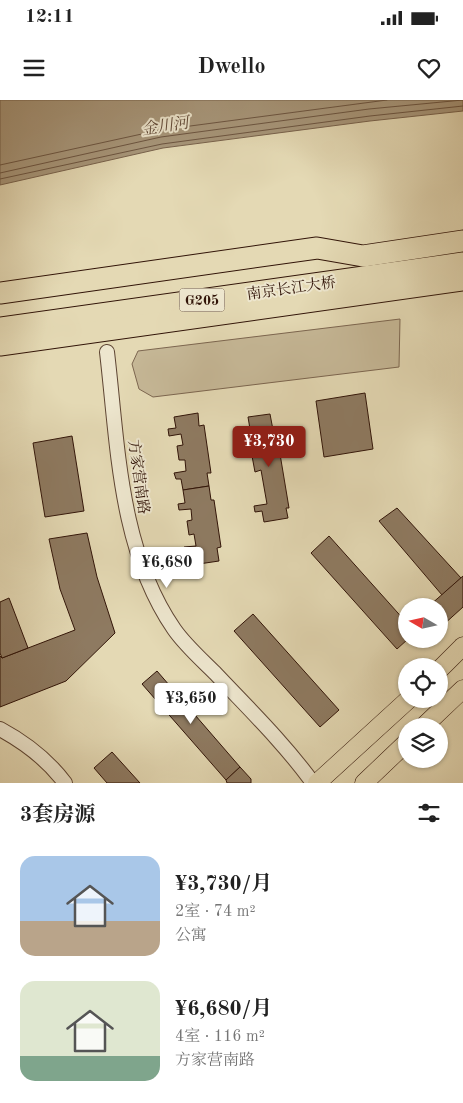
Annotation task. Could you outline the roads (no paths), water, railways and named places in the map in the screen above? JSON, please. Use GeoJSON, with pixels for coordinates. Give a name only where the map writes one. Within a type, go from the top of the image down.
{"type":"FeatureCollection","features":[{"type":"Feature","properties":{"kind":"highway"},"geometry":{"type":"LineString","coordinates":[[0,294],[317,248],[363,256],[463,241]]}},
{"type":"Feature","properties":{"kind":"highway"},"geometry":{"type":"LineString","coordinates":[[361,278],[382,254]]}},
{"type":"Feature","properties":{"kind":"highway","name":"南京长江大桥"},"geometry":{"type":"LineString","coordinates":[[0,328],[463,263]]}},
{"type":"Feature","properties":{"kind":"highway","name":"南京长江大桥"},"geometry":{"type":"LineString","coordinates":[[0,345],[463,280]]}},
{"type":"Feature","properties":{"kind":"main road"},"geometry":{"type":"LineString","coordinates":[[448,661],[463,646]]}},
{"type":"Feature","properties":{"kind":"main road"},"geometry":{"type":"LineString","coordinates":[[432,718],[463,689]]}},
{"type":"Feature","properties":{"kind":"main road"},"geometry":{"type":"LineString","coordinates":[[317,783],[399,708]]}},
{"type":"Feature","properties":{"kind":"main road"},"geometry":{"type":"LineString","coordinates":[[364,783],[398,751]]}},
{"type":"Feature","properties":{"kind":"street","name":"方家营南路"},"geometry":{"type":"LineString","coordinates":[[107,352],[127,512],[138,558],[155,597],[174,630],[292,755],[313,783]]}},
{"type":"Feature","properties":{"kind":"street"},"geometry":{"type":"LineString","coordinates":[[0,729],[23,742],[51,765],[65,783]]}},
{"type":"Feature","properties":{"kind":"water","name":"金川河"},"geometry":{"type":"Polygon","coordinates":[[[0,100],[463,100],[463,111],[163,148],[0,185],[0,100]]]}}]}
